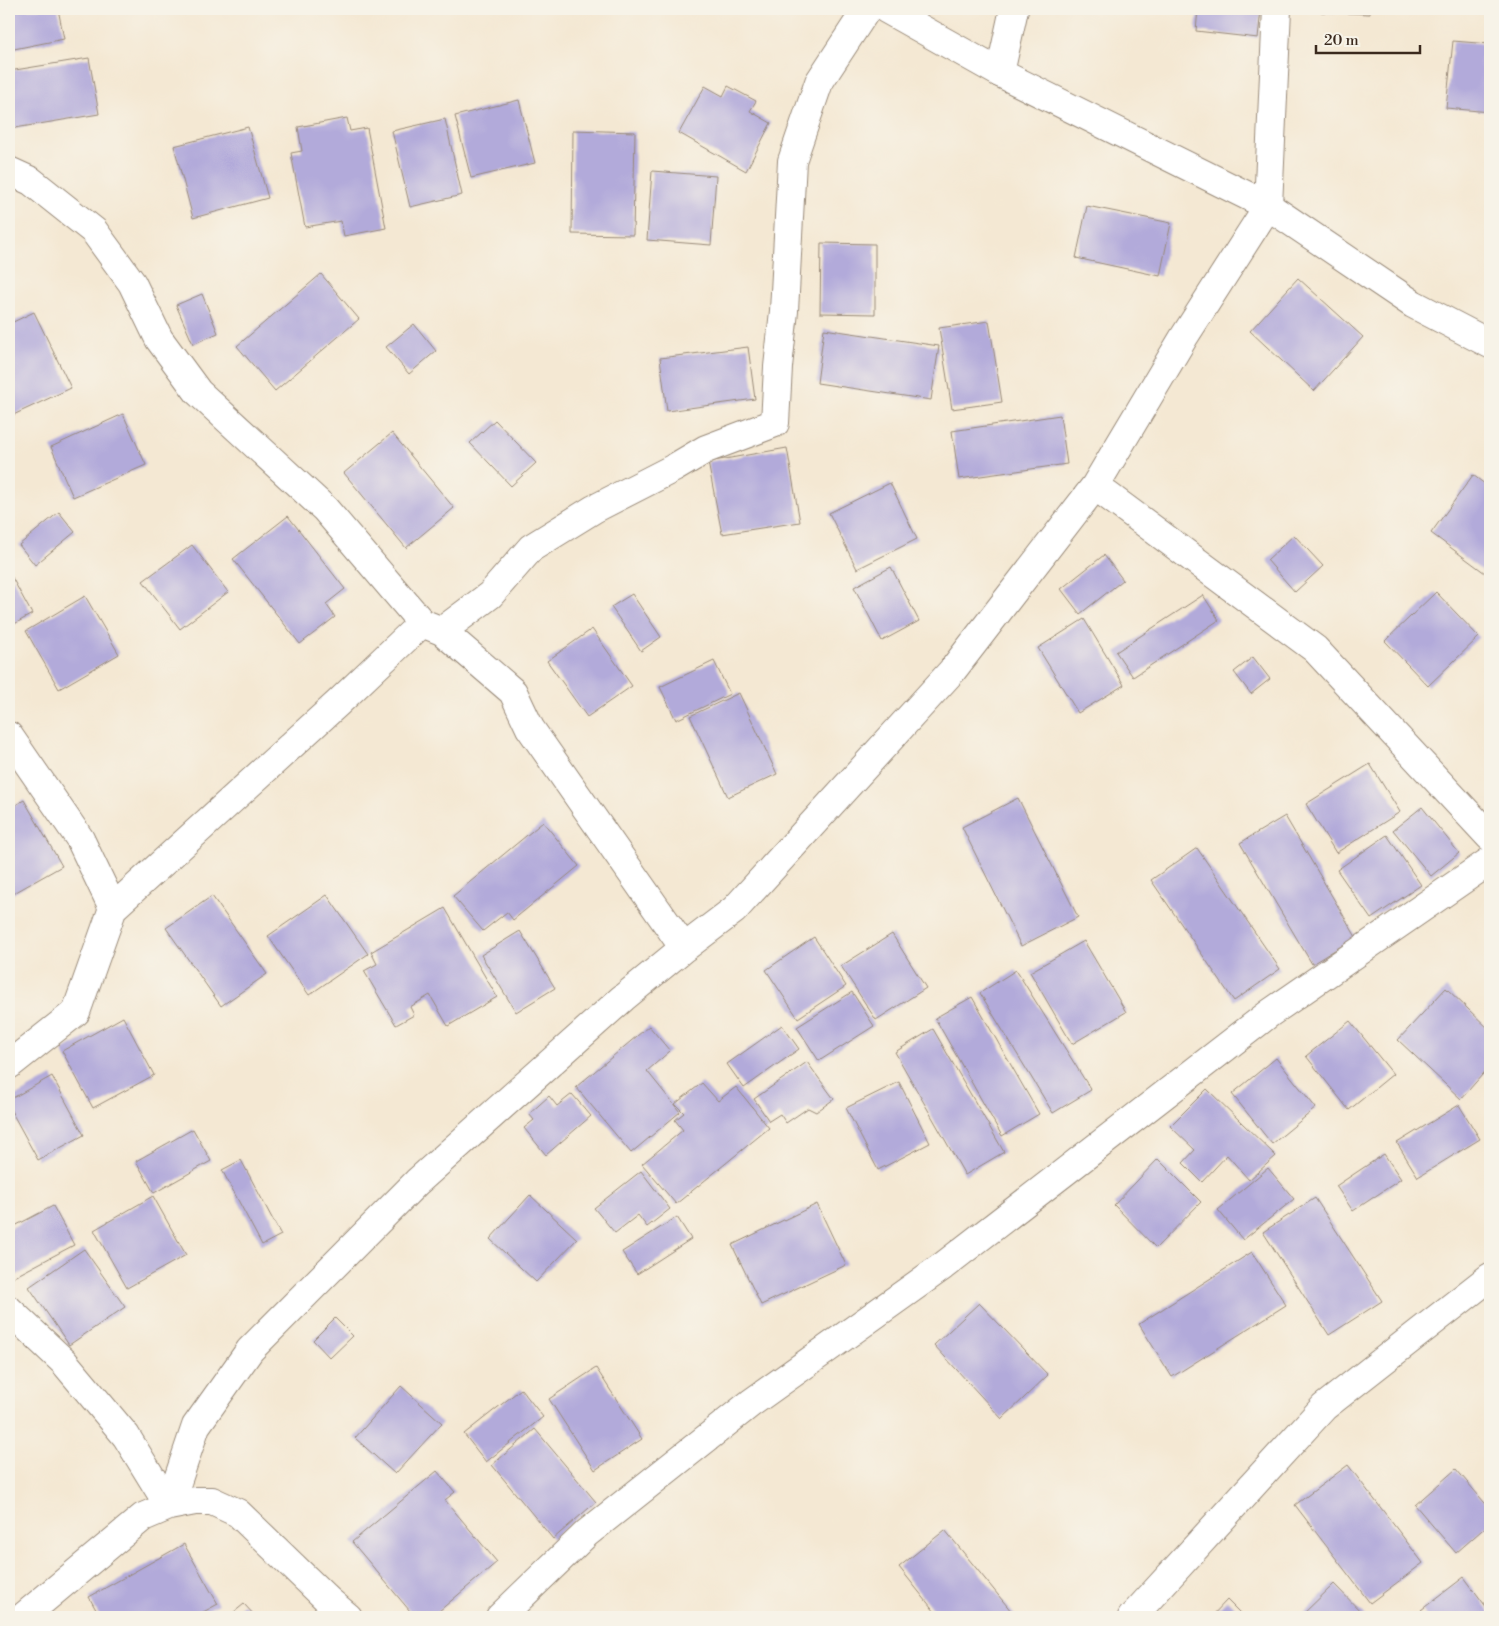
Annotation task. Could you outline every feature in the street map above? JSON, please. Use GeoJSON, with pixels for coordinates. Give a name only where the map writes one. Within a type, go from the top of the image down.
{"type":"FeatureCollection","features":[{"type":"Feature","properties":{"kind":"street"},"geometry":{"type":"LineString","coordinates":[[9,1065],[76,1012],[113,908],[338,703],[432,627],[490,595],[531,548],[594,509],[674,468],[706,449],[775,423],[778,366],[784,311],[792,161],[820,82],[867,9]]}},
{"type":"Feature","properties":{"kind":"street"},"geometry":{"type":"LineString","coordinates":[[886,9],[1000,73],[1268,206],[1413,304],[1490,344]]}},
{"type":"Feature","properties":{"kind":"street"},"geometry":{"type":"LineString","coordinates":[[1000,73],[1014,9]]}},
{"type":"Feature","properties":{"kind":"street"},"geometry":{"type":"LineString","coordinates":[[169,1506],[196,1426],[250,1350],[417,1182],[623,998],[734,910],[952,671],[1095,486],[1184,337],[1268,206],[1277,9]]}},
{"type":"Feature","properties":{"kind":"street"},"geometry":{"type":"LineString","coordinates":[[9,171],[31,181],[94,231],[132,283],[159,338],[198,392],[325,510],[432,627],[513,692],[530,728],[684,948]]}},
{"type":"Feature","properties":{"kind":"street"},"geometry":{"type":"LineString","coordinates":[[1095,486],[1315,649],[1490,837]]}},
{"type":"Feature","properties":{"kind":"street"},"geometry":{"type":"LineString","coordinates":[[9,736],[80,839],[113,908]]}},
{"type":"Feature","properties":{"kind":"street"},"geometry":{"type":"LineString","coordinates":[[500,1617],[587,1532],[751,1402],[943,1266],[1270,1013],[1490,861]]}},
{"type":"Feature","properties":{"kind":"street"},"geometry":{"type":"LineString","coordinates":[[1132,1617],[1324,1407],[1490,1277]]}},
{"type":"Feature","properties":{"kind":"street"},"geometry":{"type":"LineString","coordinates":[[9,1310],[64,1362],[126,1436],[169,1506]]}},
{"type":"Feature","properties":{"kind":"street"},"geometry":{"type":"LineString","coordinates":[[23,1617],[143,1517],[169,1506],[195,1501],[212,1501],[238,1513],[348,1617]]}},
{"type":"Feature","properties":{"kind":"building"},"geometry":{"type":"Polygon","coordinates":[[[9,9],[58,9],[64,39],[9,50],[9,9]]]}},
{"type":"Feature","properties":{"kind":"building"},"geometry":{"type":"Polygon","coordinates":[[[1198,9],[1261,9],[1258,38],[1196,31],[1198,9]]]}},
{"type":"Feature","properties":{"kind":"building"},"geometry":{"type":"Polygon","coordinates":[[[1321,9],[1370,9],[1370,14],[1321,12],[1321,9]]]}},
{"type":"Feature","properties":{"kind":"building"},"geometry":{"type":"Polygon","coordinates":[[[1453,41],[1490,44],[1490,112],[1446,108],[1453,41]]]}},
{"type":"Feature","properties":{"kind":"building"},"geometry":{"type":"Polygon","coordinates":[[[89,58],[99,114],[9,129],[9,71],[89,58]]]}},
{"type":"Feature","properties":{"kind":"building"},"geometry":{"type":"Polygon","coordinates":[[[705,86],[723,96],[728,86],[756,101],[750,111],[771,123],[746,171],[679,133],[705,86]]]}},
{"type":"Feature","properties":{"kind":"building"},"geometry":{"type":"Polygon","coordinates":[[[519,100],[535,163],[471,178],[455,116],[519,100]]]}},
{"type":"Feature","properties":{"kind":"building"},"geometry":{"type":"Polygon","coordinates":[[[347,118],[350,131],[367,128],[386,228],[344,236],[341,221],[305,227],[291,153],[302,151],[298,127],[347,118]]]}},
{"type":"Feature","properties":{"kind":"building"},"geometry":{"type":"Polygon","coordinates":[[[445,119],[462,195],[410,207],[392,131],[445,119]]]}},
{"type":"Feature","properties":{"kind":"building"},"geometry":{"type":"Polygon","coordinates":[[[248,127],[268,198],[193,218],[174,146],[248,127]]]}},
{"type":"Feature","properties":{"kind":"building"},"geometry":{"type":"Polygon","coordinates":[[[573,130],[635,132],[633,235],[572,234],[573,130]]]}},
{"type":"Feature","properties":{"kind":"building"},"geometry":{"type":"Polygon","coordinates":[[[652,171],[716,176],[711,245],[647,240],[652,171]]]}},
{"type":"Feature","properties":{"kind":"building"},"geometry":{"type":"Polygon","coordinates":[[[1087,206],[1171,223],[1160,276],[1076,258],[1087,206]]]}},
{"type":"Feature","properties":{"kind":"building"},"geometry":{"type":"Polygon","coordinates":[[[821,243],[875,244],[875,314],[820,313],[821,243]]]}},
{"type":"Feature","properties":{"kind":"building"},"geometry":{"type":"Polygon","coordinates":[[[321,274],[359,319],[275,391],[237,346],[321,274]]]}},
{"type":"Feature","properties":{"kind":"building"},"geometry":{"type":"Polygon","coordinates":[[[1298,278],[1363,337],[1314,391],[1250,331],[1298,278]]]}},
{"type":"Feature","properties":{"kind":"building"},"geometry":{"type":"Polygon","coordinates":[[[202,294],[218,333],[193,344],[176,305],[202,294]]]}},
{"type":"Feature","properties":{"kind":"building"},"geometry":{"type":"Polygon","coordinates":[[[34,312],[71,388],[9,417],[9,324],[34,312]]]}},
{"type":"Feature","properties":{"kind":"building"},"geometry":{"type":"Polygon","coordinates":[[[989,321],[1002,402],[952,409],[939,328],[989,321]]]}},
{"type":"Feature","properties":{"kind":"building"},"geometry":{"type":"Polygon","coordinates":[[[414,324],[436,351],[409,374],[386,347],[414,324]]]}},
{"type":"Feature","properties":{"kind":"building"},"geometry":{"type":"Polygon","coordinates":[[[824,329],[939,346],[931,400],[817,383],[824,329]]]}},
{"type":"Feature","properties":{"kind":"building"},"geometry":{"type":"Polygon","coordinates":[[[748,347],[755,399],[667,411],[660,358],[748,347]]]}},
{"type":"Feature","properties":{"kind":"building"},"geometry":{"type":"Polygon","coordinates":[[[123,414],[146,465],[73,497],[51,447],[123,414]]]}},
{"type":"Feature","properties":{"kind":"building"},"geometry":{"type":"Polygon","coordinates":[[[1060,415],[1067,464],[959,479],[952,431],[1060,415]]]}},
{"type":"Feature","properties":{"kind":"building"},"geometry":{"type":"Polygon","coordinates":[[[495,420],[536,463],[511,486],[470,443],[495,420]]]}},
{"type":"Feature","properties":{"kind":"building"},"geometry":{"type":"Polygon","coordinates":[[[392,433],[454,508],[406,548],[344,473],[392,433]]]}},
{"type":"Feature","properties":{"kind":"building"},"geometry":{"type":"Polygon","coordinates":[[[787,448],[800,522],[722,534],[708,462],[787,448]]]}},
{"type":"Feature","properties":{"kind":"building"},"geometry":{"type":"Polygon","coordinates":[[[1473,475],[1490,488],[1490,567],[1485,573],[1431,533],[1473,475]]]}},
{"type":"Feature","properties":{"kind":"building"},"geometry":{"type":"Polygon","coordinates":[[[890,483],[917,539],[857,569],[829,513],[890,483]]]}},
{"type":"Feature","properties":{"kind":"building"},"geometry":{"type":"Polygon","coordinates":[[[59,512],[75,532],[35,565],[19,545],[59,512]]]}},
{"type":"Feature","properties":{"kind":"building"},"geometry":{"type":"Polygon","coordinates":[[[288,516],[345,589],[326,604],[335,617],[300,644],[233,559],[288,516]]]}},
{"type":"Feature","properties":{"kind":"building"},"geometry":{"type":"Polygon","coordinates":[[[1294,535],[1323,566],[1295,592],[1267,560],[1294,535]]]}},
{"type":"Feature","properties":{"kind":"building"},"geometry":{"type":"Polygon","coordinates":[[[192,545],[228,592],[180,629],[143,581],[192,545]]]}},
{"type":"Feature","properties":{"kind":"building"},"geometry":{"type":"Polygon","coordinates":[[[1104,555],[1123,580],[1080,614],[1061,589],[1104,555]]]}},
{"type":"Feature","properties":{"kind":"building"},"geometry":{"type":"Polygon","coordinates":[[[891,567],[919,621],[882,641],[854,587],[891,567]]]}},
{"type":"Feature","properties":{"kind":"building"},"geometry":{"type":"Polygon","coordinates":[[[9,572],[32,614],[9,627],[9,572]]]}},
{"type":"Feature","properties":{"kind":"building"},"geometry":{"type":"Polygon","coordinates":[[[1436,592],[1479,637],[1428,686],[1385,641],[1436,592]]]}},
{"type":"Feature","properties":{"kind":"building"},"geometry":{"type":"Polygon","coordinates":[[[632,594],[661,637],[641,651],[611,607],[632,594]]]}},
{"type":"Feature","properties":{"kind":"building"},"geometry":{"type":"Polygon","coordinates":[[[1203,595],[1219,620],[1133,677],[1116,652],[1203,595]]]}},
{"type":"Feature","properties":{"kind":"building"},"geometry":{"type":"Polygon","coordinates":[[[85,596],[119,654],[59,689],[26,631],[85,596]]]}},
{"type":"Feature","properties":{"kind":"building"},"geometry":{"type":"Polygon","coordinates":[[[1084,619],[1124,685],[1078,713],[1038,648],[1084,619]]]}},
{"type":"Feature","properties":{"kind":"building"},"geometry":{"type":"Polygon","coordinates":[[[592,629],[632,686],[587,717],[547,661],[592,629]]]}},
{"type":"Feature","properties":{"kind":"building"},"geometry":{"type":"Polygon","coordinates":[[[1253,657],[1270,679],[1251,694],[1234,672],[1253,657]]]}},
{"type":"Feature","properties":{"kind":"building"},"geometry":{"type":"Polygon","coordinates":[[[714,661],[730,694],[676,720],[660,687],[714,661]]]}},
{"type":"Feature","properties":{"kind":"building"},"geometry":{"type":"Polygon","coordinates":[[[739,693],[777,774],[728,797],[690,716],[739,693]]]}},
{"type":"Feature","properties":{"kind":"building"},"geometry":{"type":"Polygon","coordinates":[[[1370,764],[1400,812],[1336,853],[1306,804],[1370,764]]]}},
{"type":"Feature","properties":{"kind":"building"},"geometry":{"type":"Polygon","coordinates":[[[1018,798],[1078,917],[1021,946],[962,827],[1018,798]]]}},
{"type":"Feature","properties":{"kind":"building"},"geometry":{"type":"Polygon","coordinates":[[[24,800],[62,866],[9,896],[9,809],[24,800]]]}},
{"type":"Feature","properties":{"kind":"building"},"geometry":{"type":"Polygon","coordinates":[[[1422,807],[1459,853],[1431,876],[1393,830],[1422,807]]]}},
{"type":"Feature","properties":{"kind":"building"},"geometry":{"type":"Polygon","coordinates":[[[1285,816],[1356,937],[1312,964],[1240,843],[1285,816]]]}},
{"type":"Feature","properties":{"kind":"building"},"geometry":{"type":"Polygon","coordinates":[[[543,822],[579,866],[513,920],[507,912],[483,931],[453,896],[543,822]]]}},
{"type":"Feature","properties":{"kind":"building"},"geometry":{"type":"Polygon","coordinates":[[[1387,835],[1421,885],[1371,919],[1337,870],[1387,835]]]}},
{"type":"Feature","properties":{"kind":"building"},"geometry":{"type":"Polygon","coordinates":[[[1197,848],[1280,969],[1234,1001],[1151,880],[1197,848]]]}},
{"type":"Feature","properties":{"kind":"building"},"geometry":{"type":"Polygon","coordinates":[[[327,895],[368,954],[309,995],[268,936],[327,895]]]}},
{"type":"Feature","properties":{"kind":"building"},"geometry":{"type":"Polygon","coordinates":[[[212,896],[267,974],[221,1006],[166,928],[212,896]]]}},
{"type":"Feature","properties":{"kind":"building"},"geometry":{"type":"Polygon","coordinates":[[[445,908],[497,997],[448,1026],[430,995],[410,1007],[414,1015],[396,1025],[364,971],[377,964],[371,952],[445,908]]]}},
{"type":"Feature","properties":{"kind":"building"},"geometry":{"type":"Polygon","coordinates":[[[520,931],[555,988],[516,1012],[481,955],[520,931]]]}},
{"type":"Feature","properties":{"kind":"building"},"geometry":{"type":"Polygon","coordinates":[[[892,934],[926,988],[876,1020],[841,966],[892,934]]]}},
{"type":"Feature","properties":{"kind":"building"},"geometry":{"type":"Polygon","coordinates":[[[814,937],[846,986],[798,1018],[766,970],[814,937]]]}},
{"type":"Feature","properties":{"kind":"building"},"geometry":{"type":"Polygon","coordinates":[[[1084,941],[1126,1012],[1072,1044],[1030,972],[1084,941]]]}},
{"type":"Feature","properties":{"kind":"building"},"geometry":{"type":"Polygon","coordinates":[[[1016,970],[1091,1090],[1053,1113],[980,993],[1016,970]]]}},
{"type":"Feature","properties":{"kind":"building"},"geometry":{"type":"Polygon","coordinates":[[[1446,988],[1490,1030],[1490,1066],[1461,1099],[1398,1040],[1446,988]]]}},
{"type":"Feature","properties":{"kind":"building"},"geometry":{"type":"Polygon","coordinates":[[[852,992],[874,1026],[819,1061],[797,1027],[852,992]]]}},
{"type":"Feature","properties":{"kind":"building"},"geometry":{"type":"Polygon","coordinates":[[[972,997],[1039,1114],[1002,1136],[935,1018],[972,997]]]}},
{"type":"Feature","properties":{"kind":"building"},"geometry":{"type":"Polygon","coordinates":[[[123,1017],[154,1075],[93,1108],[62,1051],[123,1017]]]}},
{"type":"Feature","properties":{"kind":"building"},"geometry":{"type":"Polygon","coordinates":[[[1350,1021],[1393,1074],[1349,1110],[1306,1056],[1350,1021]]]}},
{"type":"Feature","properties":{"kind":"building"},"geometry":{"type":"Polygon","coordinates":[[[782,1025],[799,1049],[744,1088],[727,1064],[782,1025]]]}},
{"type":"Feature","properties":{"kind":"building"},"geometry":{"type":"Polygon","coordinates":[[[649,1026],[670,1051],[647,1071],[680,1112],[631,1153],[576,1087],[649,1026]]]}},
{"type":"Feature","properties":{"kind":"building"},"geometry":{"type":"Polygon","coordinates":[[[933,1029],[1004,1152],[965,1175],[895,1052],[933,1029]]]}},
{"type":"Feature","properties":{"kind":"building"},"geometry":{"type":"Polygon","coordinates":[[[1276,1058],[1316,1108],[1272,1144],[1232,1094],[1276,1058]]]}},
{"type":"Feature","properties":{"kind":"building"},"geometry":{"type":"Polygon","coordinates":[[[807,1062],[834,1099],[816,1112],[808,1108],[786,1123],[780,1114],[769,1121],[754,1099],[807,1062]]]}},
{"type":"Feature","properties":{"kind":"building"},"geometry":{"type":"Polygon","coordinates":[[[52,1076],[84,1135],[38,1160],[9,1107],[9,1100],[52,1076]]]}},
{"type":"Feature","properties":{"kind":"building"},"geometry":{"type":"Polygon","coordinates":[[[899,1082],[930,1143],[878,1170],[846,1108],[899,1082]]]}},
{"type":"Feature","properties":{"kind":"building"},"geometry":{"type":"Polygon","coordinates":[[[702,1083],[718,1101],[736,1087],[769,1128],[676,1204],[642,1164],[683,1130],[675,1120],[684,1113],[675,1104],[702,1083]]]}},
{"type":"Feature","properties":{"kind":"building"},"geometry":{"type":"Polygon","coordinates":[[[1207,1089],[1276,1156],[1249,1180],[1227,1155],[1202,1182],[1183,1163],[1195,1150],[1170,1126],[1207,1089]]]}},
{"type":"Feature","properties":{"kind":"building"},"geometry":{"type":"Polygon","coordinates":[[[572,1094],[591,1116],[546,1155],[524,1128],[534,1120],[529,1114],[549,1096],[557,1106],[572,1094]]]}},
{"type":"Feature","properties":{"kind":"building"},"geometry":{"type":"Polygon","coordinates":[[[1459,1105],[1480,1139],[1418,1177],[1397,1143],[1459,1105]]]}},
{"type":"Feature","properties":{"kind":"building"},"geometry":{"type":"Polygon","coordinates":[[[193,1129],[211,1161],[154,1193],[136,1161],[193,1129]]]}},
{"type":"Feature","properties":{"kind":"building"},"geometry":{"type":"Polygon","coordinates":[[[1384,1154],[1401,1179],[1353,1211],[1336,1186],[1384,1154]]]}},
{"type":"Feature","properties":{"kind":"building"},"geometry":{"type":"Polygon","coordinates":[[[1158,1159],[1201,1202],[1156,1248],[1114,1205],[1158,1159]]]}},
{"type":"Feature","properties":{"kind":"building"},"geometry":{"type":"Polygon","coordinates":[[[241,1160],[281,1235],[262,1245],[222,1170],[241,1160]]]}},
{"type":"Feature","properties":{"kind":"building"},"geometry":{"type":"Polygon","coordinates":[[[1268,1168],[1294,1199],[1243,1240],[1218,1210],[1268,1168]]]}},
{"type":"Feature","properties":{"kind":"building"},"geometry":{"type":"Polygon","coordinates":[[[641,1171],[670,1209],[647,1227],[638,1215],[615,1233],[594,1208],[641,1171]]]}},
{"type":"Feature","properties":{"kind":"building"},"geometry":{"type":"Polygon","coordinates":[[[530,1195],[577,1239],[536,1282],[490,1239],[530,1195]]]}},
{"type":"Feature","properties":{"kind":"building"},"geometry":{"type":"Polygon","coordinates":[[[153,1196],[186,1255],[127,1288],[94,1230],[153,1196]]]}},
{"type":"Feature","properties":{"kind":"building"},"geometry":{"type":"Polygon","coordinates":[[[1315,1198],[1382,1301],[1329,1335],[1263,1232],[1315,1198]]]}},
{"type":"Feature","properties":{"kind":"building"},"geometry":{"type":"Polygon","coordinates":[[[817,1204],[846,1265],[761,1305],[732,1245],[817,1204]]]}},
{"type":"Feature","properties":{"kind":"building"},"geometry":{"type":"Polygon","coordinates":[[[53,1206],[74,1245],[10,1279],[9,1229],[53,1206]]]}},
{"type":"Feature","properties":{"kind":"building"},"geometry":{"type":"Polygon","coordinates":[[[677,1217],[691,1239],[637,1274],[622,1252],[677,1217]]]}},
{"type":"Feature","properties":{"kind":"building"},"geometry":{"type":"Polygon","coordinates":[[[84,1249],[125,1307],[69,1345],[29,1287],[84,1249]]]}},
{"type":"Feature","properties":{"kind":"building"},"geometry":{"type":"Polygon","coordinates":[[[1252,1252],[1286,1305],[1172,1377],[1139,1324],[1252,1252]]]}},
{"type":"Feature","properties":{"kind":"building"},"geometry":{"type":"Polygon","coordinates":[[[979,1303],[1048,1375],[1002,1419],[934,1345],[979,1303]]]}},
{"type":"Feature","properties":{"kind":"building"},"geometry":{"type":"Polygon","coordinates":[[[335,1318],[353,1336],[330,1358],[313,1340],[335,1318]]]}},
{"type":"Feature","properties":{"kind":"building"},"geometry":{"type":"Polygon","coordinates":[[[596,1368],[642,1439],[595,1470],[549,1399],[596,1368]]]}},
{"type":"Feature","properties":{"kind":"building"},"geometry":{"type":"Polygon","coordinates":[[[401,1386],[442,1423],[395,1474],[355,1438],[401,1386]]]}},
{"type":"Feature","properties":{"kind":"building"},"geometry":{"type":"Polygon","coordinates":[[[521,1389],[543,1417],[486,1462],[464,1434],[521,1389]]]}},
{"type":"Feature","properties":{"kind":"building"},"geometry":{"type":"Polygon","coordinates":[[[535,1429],[596,1502],[553,1539],[492,1465],[535,1429]]]}},
{"type":"Feature","properties":{"kind":"building"},"geometry":{"type":"Polygon","coordinates":[[[1348,1465],[1423,1563],[1370,1603],[1295,1505],[1348,1465]]]}},
{"type":"Feature","properties":{"kind":"building"},"geometry":{"type":"Polygon","coordinates":[[[1456,1469],[1490,1509],[1490,1523],[1456,1553],[1415,1505],[1456,1469]]]}},
{"type":"Feature","properties":{"kind":"building"},"geometry":{"type":"Polygon","coordinates":[[[437,1471],[455,1492],[445,1500],[497,1562],[432,1617],[415,1617],[352,1542],[437,1471]]]}},
{"type":"Feature","properties":{"kind":"building"},"geometry":{"type":"Polygon","coordinates":[[[945,1530],[1016,1617],[939,1617],[899,1567],[945,1530]]]}},
{"type":"Feature","properties":{"kind":"building"},"geometry":{"type":"Polygon","coordinates":[[[184,1544],[218,1604],[194,1617],[100,1617],[89,1597],[184,1544]]]}},
{"type":"Feature","properties":{"kind":"building"},"geometry":{"type":"Polygon","coordinates":[[[1464,1577],[1490,1612],[1490,1617],[1426,1617],[1421,1610],[1464,1577]]]}},
{"type":"Feature","properties":{"kind":"building"},"geometry":{"type":"Polygon","coordinates":[[[1334,1584],[1366,1617],[1300,1617],[1334,1584]]]}},
{"type":"Feature","properties":{"kind":"building"},"geometry":{"type":"Polygon","coordinates":[[[1227,1600],[1244,1617],[1211,1617],[1227,1600]]]}},
{"type":"Feature","properties":{"kind":"building"},"geometry":{"type":"Polygon","coordinates":[[[244,1604],[256,1617],[228,1617],[244,1604]]]}}]}
